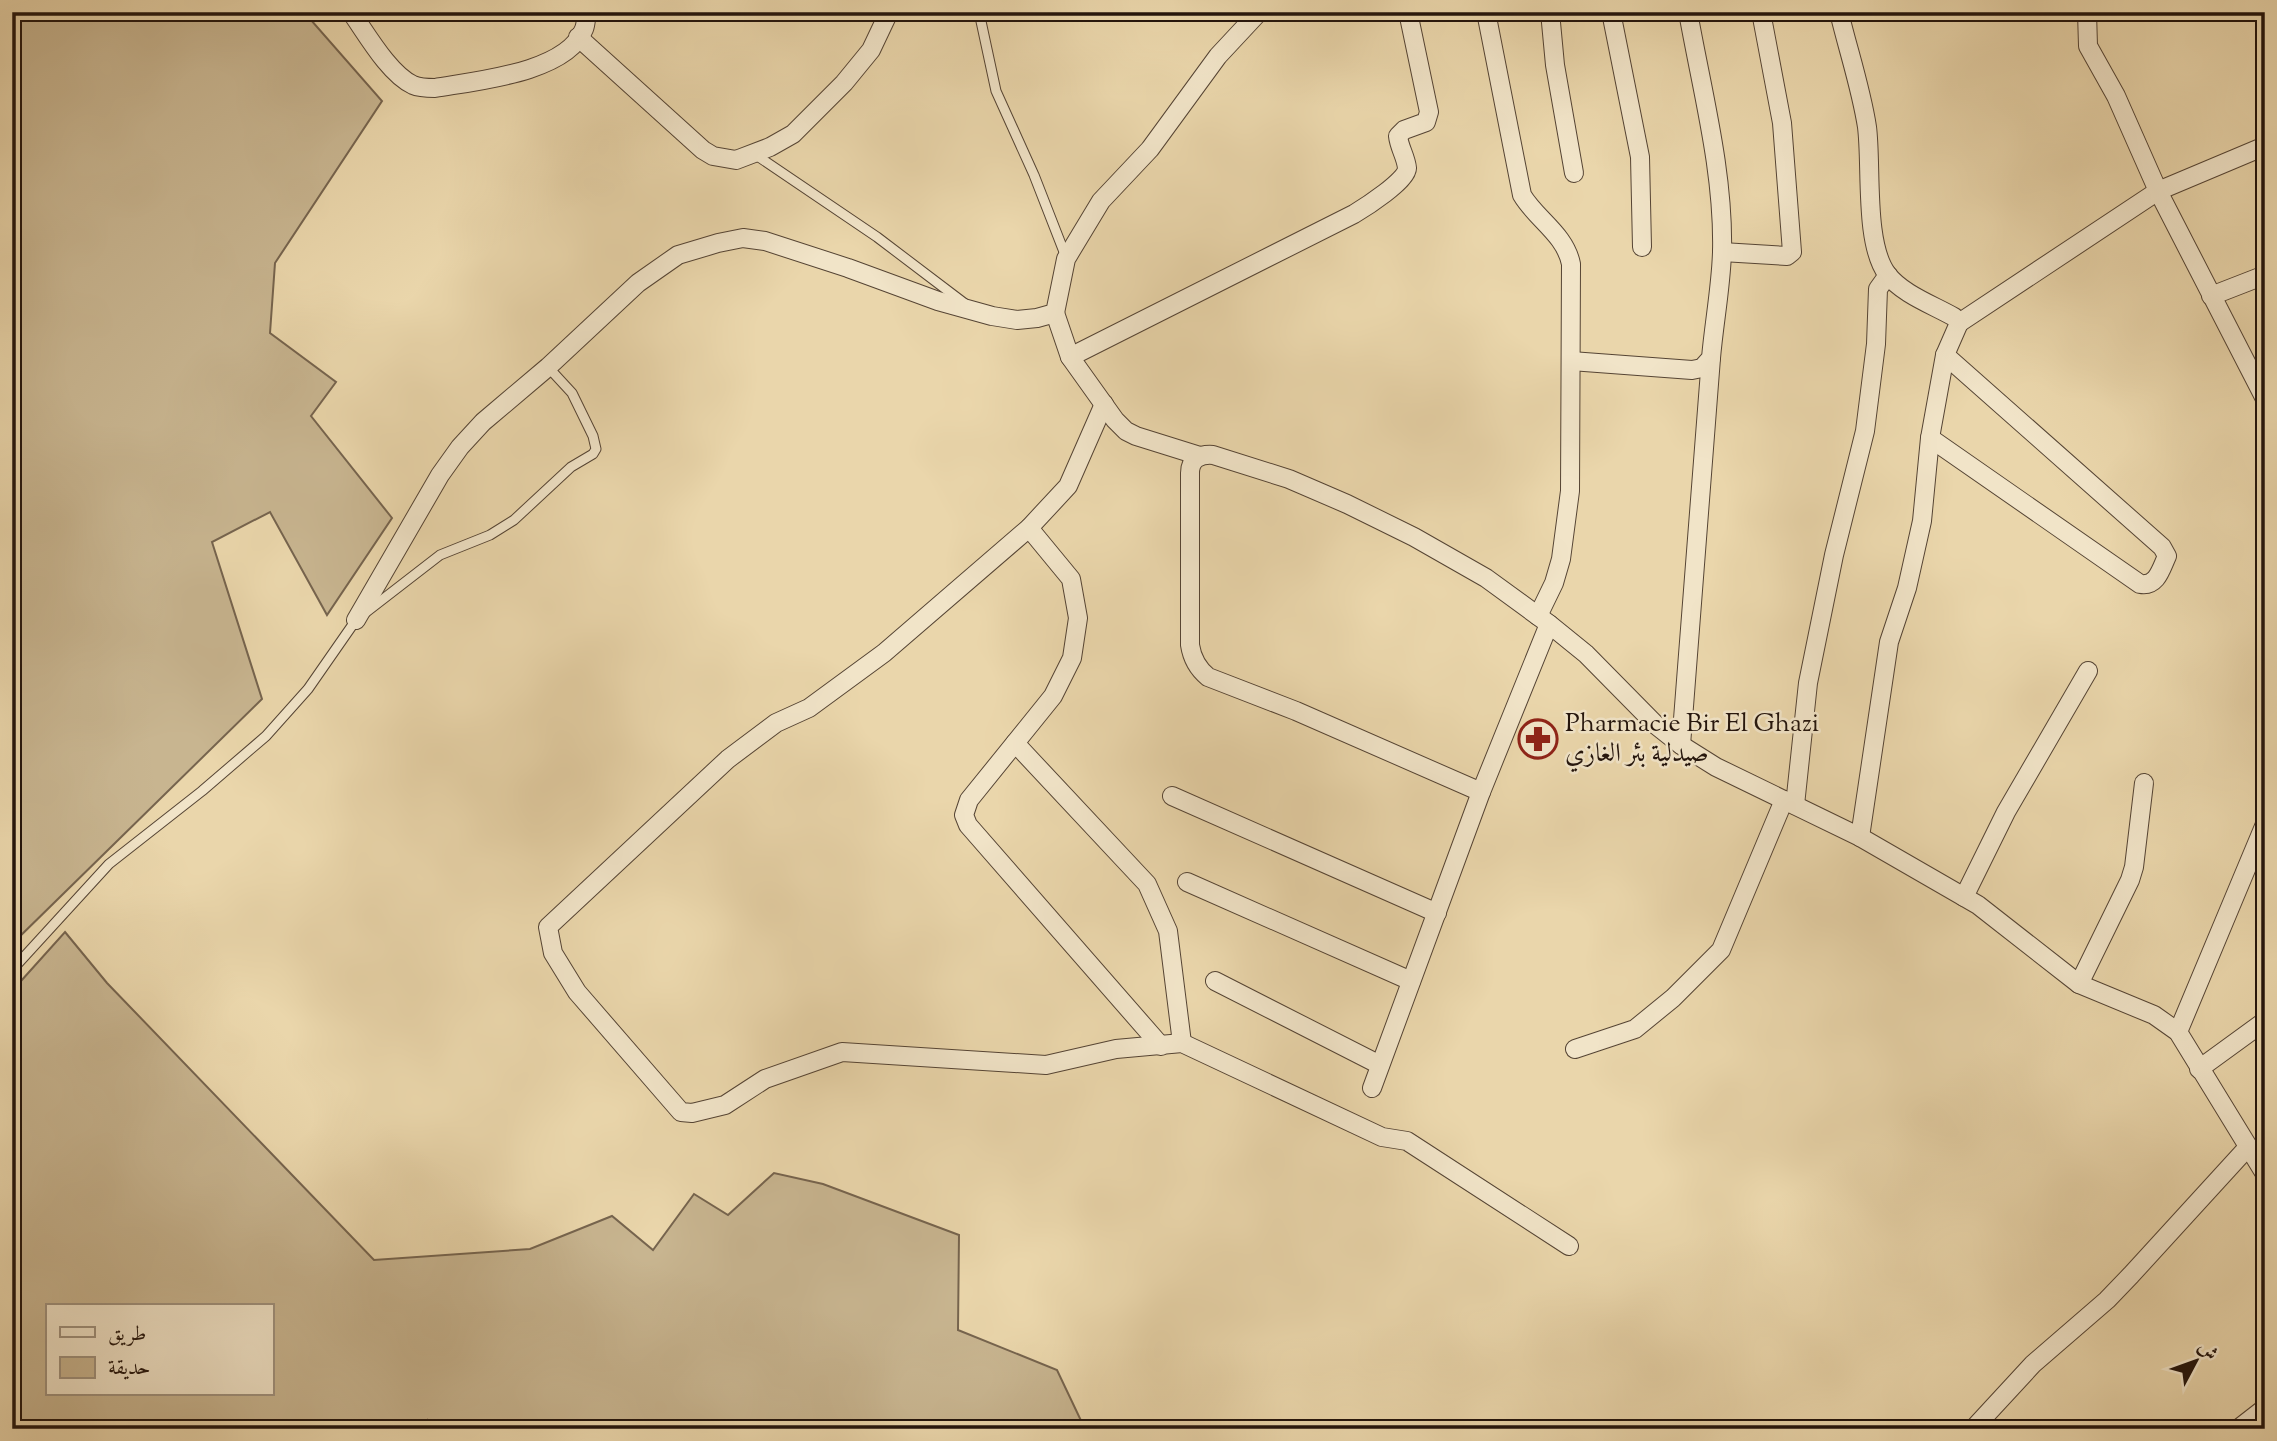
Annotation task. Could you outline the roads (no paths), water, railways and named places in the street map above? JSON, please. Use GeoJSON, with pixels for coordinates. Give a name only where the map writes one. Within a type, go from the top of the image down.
{"type":"FeatureCollection","features":[{"type":"Feature","properties":{"kind":"street"},"geometry":{"type":"LineString","coordinates":[[351,12],[392,68],[410,84],[421,88],[490,79],[526,71],[549,61],[573,46],[584,30],[587,12]]}},
{"type":"Feature","properties":{"kind":"street"},"geometry":{"type":"LineString","coordinates":[[578,37],[703,150],[726,160],[736,160],[771,147],[793,134],[844,83],[871,50],[889,12]]}},
{"type":"Feature","properties":{"kind":"street"},"geometry":{"type":"LineString","coordinates":[[1259,12],[1218,56],[1159,139],[1101,201],[1066,259],[1055,313],[1070,357],[1126,431],[1200,456],[1213,455],[1289,479],[1415,537],[1474,571],[1544,620],[1586,654],[1657,726],[1681,745],[1716,767],[1860,838],[1964,897],[1996,918],[2079,984],[2154,1015],[2178,1032],[2265,1174]]}},
{"type":"Feature","properties":{"kind":"street"},"geometry":{"type":"LineString","coordinates":[[1070,357],[1364,209],[1404,176],[1407,166],[1398,136],[1404,130],[1426,122],[1429,113],[1408,12]]}},
{"type":"Feature","properties":{"kind":"street"},"geometry":{"type":"LineString","coordinates":[[1372,1088],[1544,620],[1561,559],[1570,491],[1569,254],[1522,195],[1486,12]]}},
{"type":"Feature","properties":{"kind":"street"},"geometry":{"type":"LineString","coordinates":[[1550,12],[1555,65],[1574,173]]}},
{"type":"Feature","properties":{"kind":"street"},"geometry":{"type":"LineString","coordinates":[[1611,12],[1640,157],[1642,247]]}},
{"type":"Feature","properties":{"kind":"street"},"geometry":{"type":"LineString","coordinates":[[1681,745],[1711,358],[1722,252],[1718,180],[1688,12]]}},
{"type":"Feature","properties":{"kind":"street"},"geometry":{"type":"LineString","coordinates":[[1722,252],[1787,256],[1792,252],[1782,122],[1761,12]]}},
{"type":"Feature","properties":{"kind":"street"},"geometry":{"type":"LineString","coordinates":[[1839,12],[1867,126],[1874,242],[1881,263],[1888,275],[1903,288],[1954,317],[1959,323]]}},
{"type":"Feature","properties":{"kind":"street"},"geometry":{"type":"LineString","coordinates":[[2087,12],[2088,46],[2116,96],[2158,191],[2211,296],[2263,391]]}},
{"type":"Feature","properties":{"kind":"street"},"geometry":{"type":"LineString","coordinates":[[1860,838],[1889,642],[1907,588],[1922,521],[1930,438],[1944,355],[1959,323],[2158,191],[2265,146]]}},
{"type":"Feature","properties":{"kind":"street"},"geometry":{"type":"LineString","coordinates":[[356,620],[440,475],[460,447],[483,422],[658,268],[678,255],[743,238],[765,241],[820,258],[939,302],[971,310],[1017,320],[1055,313]]}},
{"type":"Feature","properties":{"kind":"street"},"geometry":{"type":"LineString","coordinates":[[1575,1049],[1634,1029],[1673,998],[1721,950],[1789,803],[1808,682],[1834,555],[1865,431],[1876,344],[1878,289],[1888,275]]}},
{"type":"Feature","properties":{"kind":"street"},"geometry":{"type":"LineString","coordinates":[[2211,296],[2265,275]]}},
{"type":"Feature","properties":{"kind":"street"},"geometry":{"type":"LineString","coordinates":[[1930,438],[2140,584],[2148,585],[2154,582],[2166,556],[2162,547],[1944,355]]}},
{"type":"Feature","properties":{"kind":"street"},"geometry":{"type":"LineString","coordinates":[[1571,361],[1692,370],[1702,368],[1711,358]]}},
{"type":"Feature","properties":{"kind":"street"},"geometry":{"type":"LineString","coordinates":[[1104,404],[1068,486],[1029,528],[884,653],[809,708],[776,723],[728,759],[548,927],[553,953],[578,992],[681,1111],[692,1113],[725,1105],[765,1079],[842,1052],[1046,1065],[1116,1049],[1182,1043],[1382,1137],[1407,1141],[1569,1246]]}},
{"type":"Feature","properties":{"kind":"street"},"geometry":{"type":"LineString","coordinates":[[1200,456],[1193,462],[1190,473],[1190,645],[1195,662],[1202,672],[1208,677],[1296,710],[1481,792]]}},
{"type":"Feature","properties":{"kind":"street"},"geometry":{"type":"LineString","coordinates":[[1029,528],[1071,579],[1079,618],[1072,658],[1053,696],[969,800],[964,815],[968,825],[1161,1046]]}},
{"type":"Feature","properties":{"kind":"street"},"geometry":{"type":"LineString","coordinates":[[1964,897],[2006,812],[2088,671]]}},
{"type":"Feature","properties":{"kind":"street"},"geometry":{"type":"LineString","coordinates":[[1015,743],[1147,884],[1168,932],[1182,1043]]}},
{"type":"Feature","properties":{"kind":"street"},"geometry":{"type":"LineString","coordinates":[[2079,984],[2130,880],[2134,867],[2144,783]]}},
{"type":"Feature","properties":{"kind":"street"},"geometry":{"type":"LineString","coordinates":[[1172,796],[1437,913]]}},
{"type":"Feature","properties":{"kind":"street"},"geometry":{"type":"LineString","coordinates":[[2178,1032],[2265,824]]}},
{"type":"Feature","properties":{"kind":"street"},"geometry":{"type":"LineString","coordinates":[[1187,882],[1411,981]]}},
{"type":"Feature","properties":{"kind":"street"},"geometry":{"type":"LineString","coordinates":[[1215,981],[1380,1065]]}},
{"type":"Feature","properties":{"kind":"street"},"geometry":{"type":"LineString","coordinates":[[2199,1069],[2265,1021]]}},
{"type":"Feature","properties":{"kind":"street"},"geometry":{"type":"LineString","coordinates":[[1973,1429],[2033,1364],[2107,1300],[2248,1147]]}},
{"type":"Feature","properties":{"kind":"street"},"geometry":{"type":"LineString","coordinates":[[2238,1429],[2265,1408]]}},
{"type":"Feature","properties":{"kind":"lane"},"geometry":{"type":"LineString","coordinates":[[979,12],[995,88],[1034,175],[1066,259]]}},
{"type":"Feature","properties":{"kind":"lane"},"geometry":{"type":"LineString","coordinates":[[751,153],[877,237],[971,310]]}},
{"type":"Feature","properties":{"kind":"lane"},"geometry":{"type":"LineString","coordinates":[[12,970],[109,864],[202,791],[266,736],[307,688],[356,620],[440,555],[490,535],[514,520],[571,467],[593,454],[596,449],[593,436],[572,393],[548,367]]}},
{"type":"Feature","properties":{"kind":"place","name":"Pharmacie Bir El Ghazi صيدلية بئر الغازي"},"geometry":{"type":"Point","coordinates":[1538,739]}}]}
